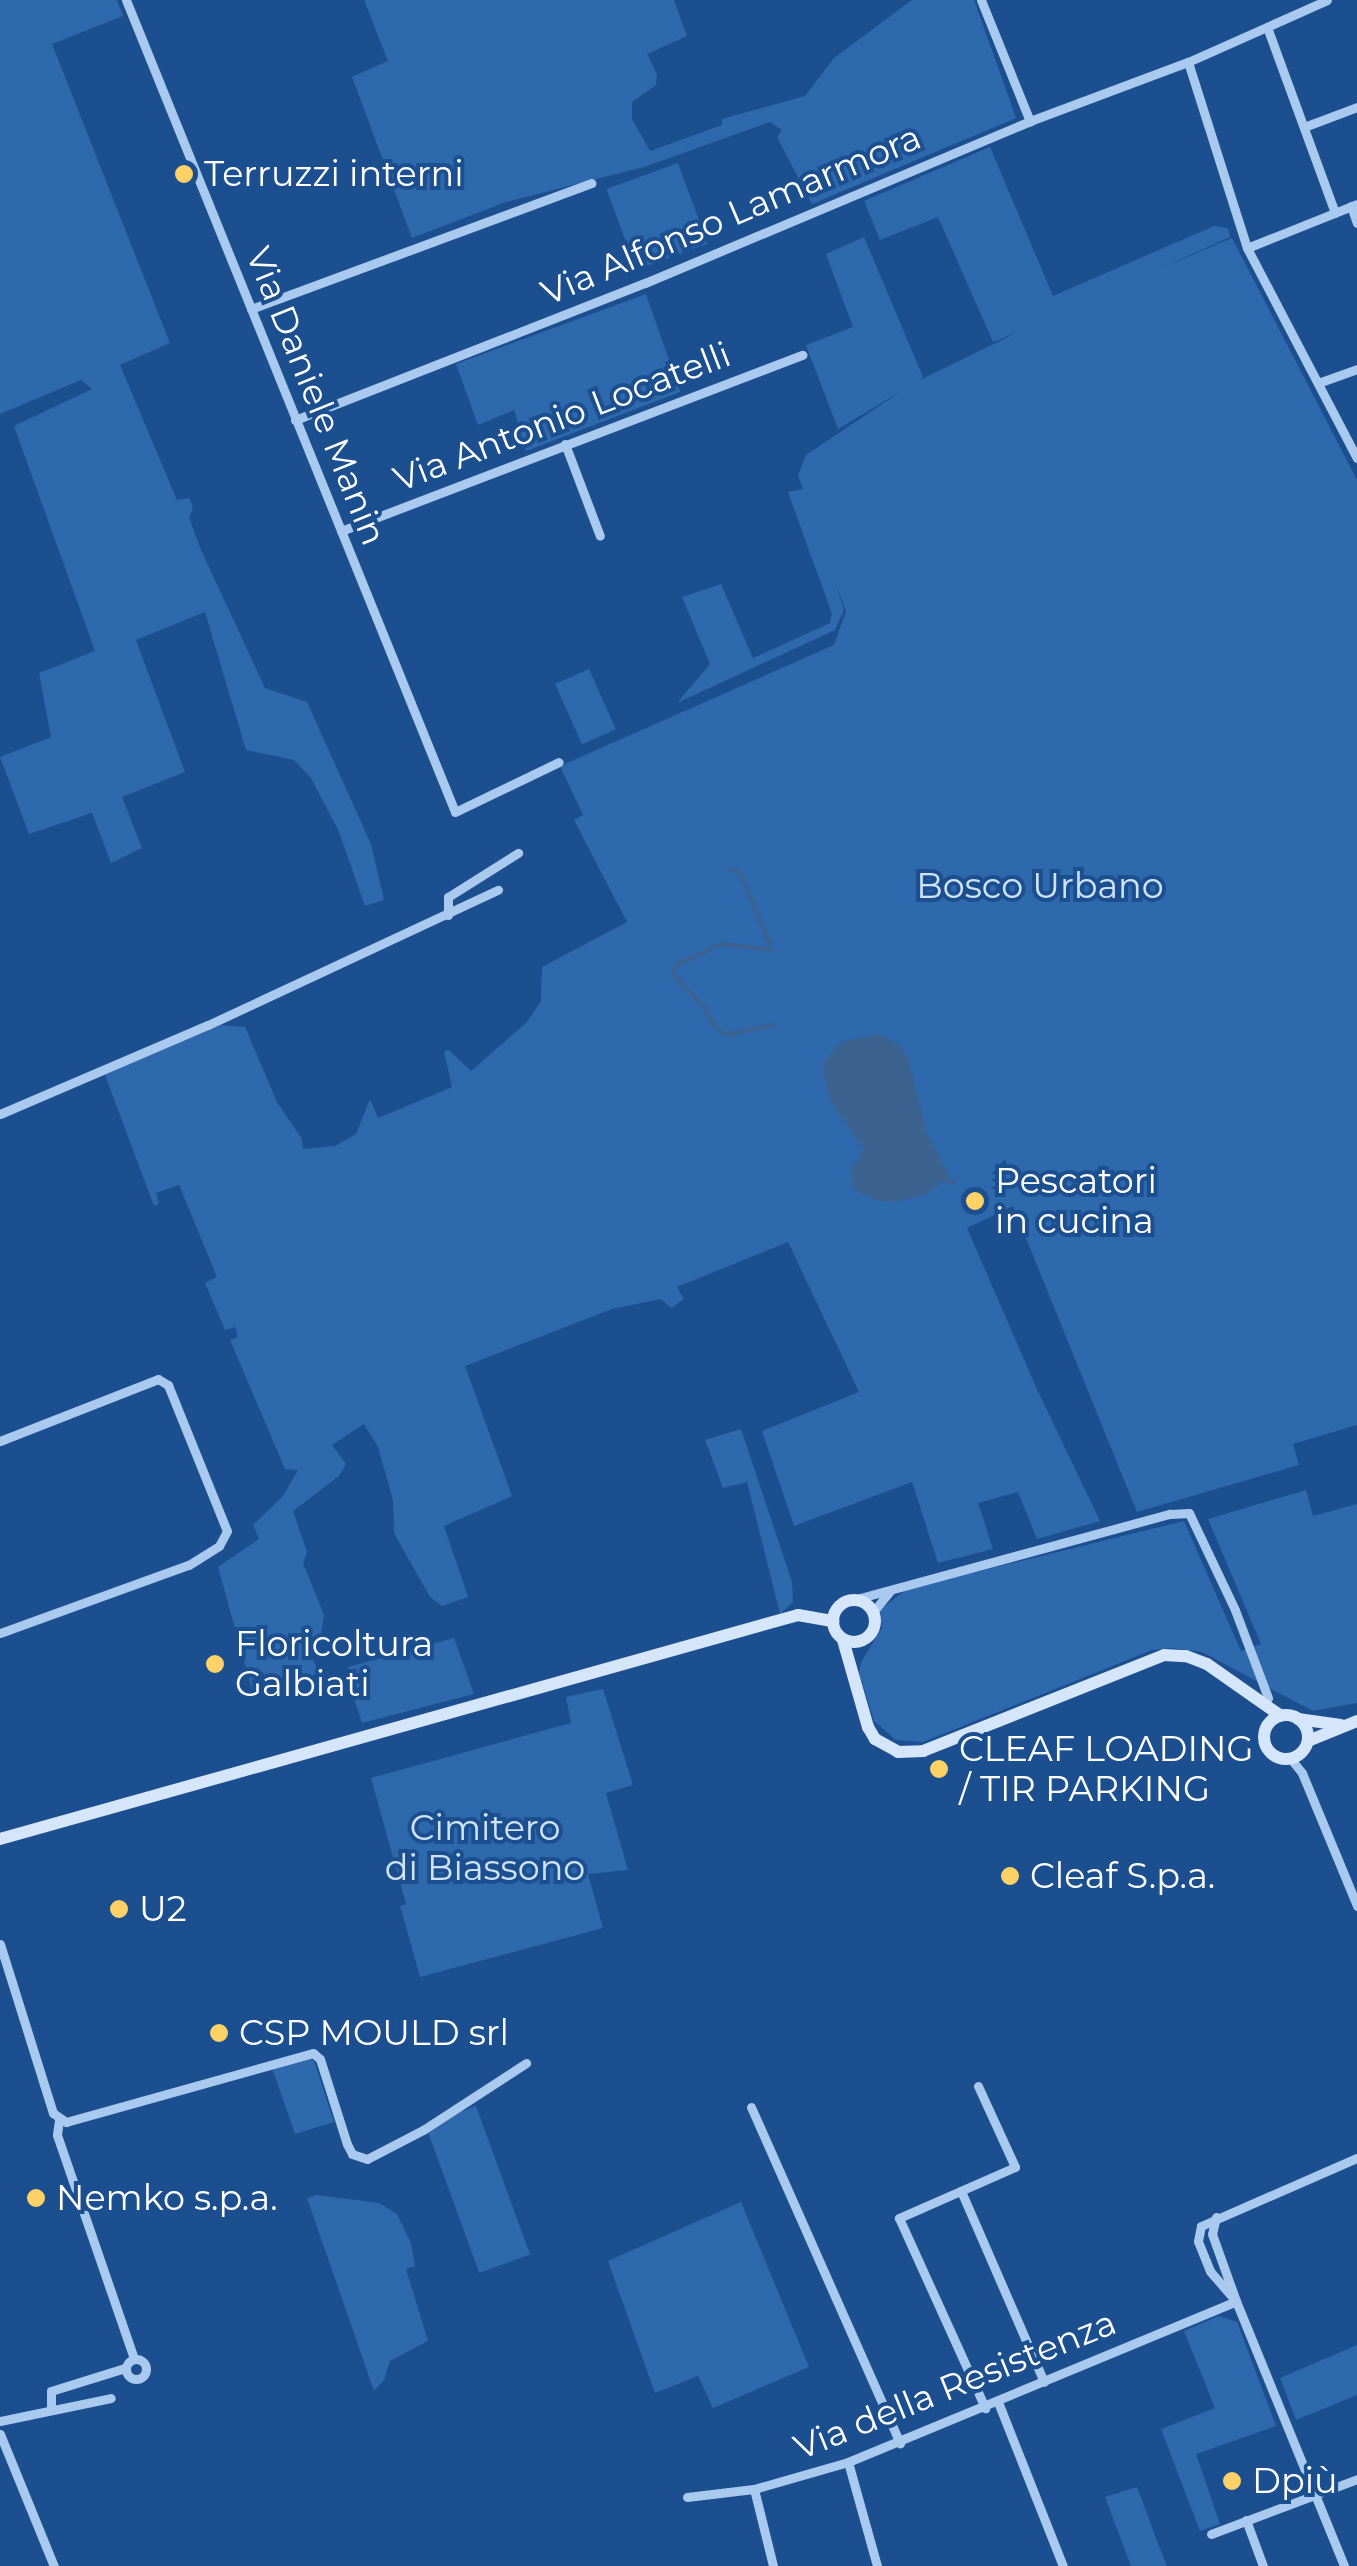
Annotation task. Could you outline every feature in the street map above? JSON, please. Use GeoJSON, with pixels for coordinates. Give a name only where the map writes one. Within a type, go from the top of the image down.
{"type":"FeatureCollection","features":[{"type":"Feature","properties":{"kind":"street","name":"Via Daniele Manin"},"geometry":{"type":"LineString","coordinates":[[126,0],[455,812],[559,762]]}},
{"type":"Feature","properties":{"kind":"street"},"geometry":{"type":"LineString","coordinates":[[982,0],[1030,121]]}},
{"type":"Feature","properties":{"kind":"street","name":"Via Alfonso Lamarmora"},"geometry":{"type":"LineString","coordinates":[[295,420],[646,283],[1030,121],[1188,62],[1327,0]]}},
{"type":"Feature","properties":{"kind":"street"},"geometry":{"type":"LineString","coordinates":[[1267,27],[1335,213]]}},
{"type":"Feature","properties":{"kind":"street"},"geometry":{"type":"LineString","coordinates":[[1188,62],[1247,248],[1357,458]]}},
{"type":"Feature","properties":{"kind":"street"},"geometry":{"type":"LineString","coordinates":[[1304,127],[1357,108]]}},
{"type":"Feature","properties":{"kind":"street"},"geometry":{"type":"LineString","coordinates":[[250,309],[591,183]]}},
{"type":"Feature","properties":{"kind":"street"},"geometry":{"type":"LineString","coordinates":[[1247,248],[1354,205],[1357,223]]}},
{"type":"Feature","properties":{"kind":"street","name":"Via Antonio Locatelli"},"geometry":{"type":"LineString","coordinates":[[341,531],[803,356]]}},
{"type":"Feature","properties":{"kind":"street"},"geometry":{"type":"LineString","coordinates":[[1318,383],[1357,369]]}},
{"type":"Feature","properties":{"kind":"street"},"geometry":{"type":"LineString","coordinates":[[565,444],[600,536]]}},
{"type":"Feature","properties":{"kind":"street"},"geometry":{"type":"LineString","coordinates":[[448,915],[448,896],[518,853]]}},
{"type":"Feature","properties":{"kind":"street"},"geometry":{"type":"LineString","coordinates":[[0,1114],[400,938],[498,890]]}},
{"type":"Feature","properties":{"kind":"street"},"geometry":{"type":"LineString","coordinates":[[0,1441],[158,1378],[168,1385],[227,1530],[219,1546],[175,1571],[0,1633]]}},
{"type":"Feature","properties":{"kind":"street"},"geometry":{"type":"LineString","coordinates":[[0,1840],[35,1826],[1170,1514],[1188,1513],[1196,1523],[1268,1698]]}},
{"type":"Feature","properties":{"kind":"street"},"geometry":{"type":"LineString","coordinates":[[854,1674],[862,1641],[873,1629],[873,1612],[893,1588]]}},
{"type":"Feature","properties":{"kind":"street"},"geometry":{"type":"LineString","coordinates":[[845,1603],[860,1602],[873,1612]]}},
{"type":"Feature","properties":{"kind":"street"},"geometry":{"type":"LineString","coordinates":[[833,1621],[845,1603]]}},
{"type":"Feature","properties":{"kind":"street"},"geometry":{"type":"LineString","coordinates":[[805,1615],[833,1621],[844,1640],[871,1733],[884,1746],[904,1753],[930,1748],[1164,1655],[1186,1656],[1207,1664],[1282,1716],[1350,1723]]}},
{"type":"Feature","properties":{"kind":"street"},"geometry":{"type":"LineString","coordinates":[[844,1640],[862,1641]]}},
{"type":"Feature","properties":{"kind":"street"},"geometry":{"type":"LineString","coordinates":[[1248,1696],[1266,1727],[1269,1750],[1290,1758],[1302,1773],[1357,1906]]}},
{"type":"Feature","properties":{"kind":"street"},"geometry":{"type":"LineString","coordinates":[[1266,1727],[1282,1716]]}},
{"type":"Feature","properties":{"kind":"street"},"geometry":{"type":"LineString","coordinates":[[1298,1719],[1308,1741]]}},
{"type":"Feature","properties":{"kind":"street"},"geometry":{"type":"LineString","coordinates":[[1290,1758],[1308,1741],[1350,1723]]}},
{"type":"Feature","properties":{"kind":"street"},"geometry":{"type":"LineString","coordinates":[[0,1830],[35,1826]]}},
{"type":"Feature","properties":{"kind":"street"},"geometry":{"type":"LineString","coordinates":[[0,1944],[54,2114],[60,2120],[74,2122],[313,2053],[320,2060],[347,2144],[352,2154],[366,2159],[423,2130],[526,2063]]}},
{"type":"Feature","properties":{"kind":"street"},"geometry":{"type":"LineString","coordinates":[[978,2086],[1015,2167],[899,2218],[985,2408]]}},
{"type":"Feature","properties":{"kind":"street"},"geometry":{"type":"LineString","coordinates":[[751,2107],[900,2444]]}},
{"type":"Feature","properties":{"kind":"street"},"geometry":{"type":"LineString","coordinates":[[60,2120],[57,2135],[134,2358],[146,2365],[144,2375],[132,2378],[125,2368]]}},
{"type":"Feature","properties":{"kind":"street"},"geometry":{"type":"LineString","coordinates":[[1236,2301],[1218,2285],[1198,2241],[1201,2226],[1357,2158]]}},
{"type":"Feature","properties":{"kind":"street"},"geometry":{"type":"LineString","coordinates":[[961,2191],[1044,2382]]}},
{"type":"Feature","properties":{"kind":"street"},"geometry":{"type":"LineString","coordinates":[[1216,2217],[1212,2234],[1236,2301],[1344,2566]]}},
{"type":"Feature","properties":{"kind":"street","name":"Via della Resistenza"},"geometry":{"type":"LineString","coordinates":[[687,2498],[754,2489],[900,2444],[1236,2301]]}},
{"type":"Feature","properties":{"kind":"street"},"geometry":{"type":"LineString","coordinates":[[51,2410],[50,2391],[125,2368],[134,2358]]}},
{"type":"Feature","properties":{"kind":"street"},"geometry":{"type":"LineString","coordinates":[[0,2421],[111,2398]]}},
{"type":"Feature","properties":{"kind":"street"},"geometry":{"type":"LineString","coordinates":[[998,2402],[1064,2566]]}},
{"type":"Feature","properties":{"kind":"street"},"geometry":{"type":"LineString","coordinates":[[0,2434],[54,2566]]}},
{"type":"Feature","properties":{"kind":"street"},"geometry":{"type":"LineString","coordinates":[[848,2462],[877,2566]]}},
{"type":"Feature","properties":{"kind":"street"},"geometry":{"type":"LineString","coordinates":[[1210,2534],[1357,2479]]}},
{"type":"Feature","properties":{"kind":"street"},"geometry":{"type":"LineString","coordinates":[[754,2489],[772,2566]]}},
{"type":"Feature","properties":{"kind":"street"},"geometry":{"type":"LineString","coordinates":[[1246,2520],[1263,2566]]}},
{"type":"Feature","properties":{"kind":"green space"},"geometry":{"type":"Polygon","coordinates":[[[0,0],[117,0],[123,16],[52,44],[170,343],[120,365],[177,500],[189,498],[193,507],[189,517],[201,550],[265,688],[307,702],[371,844],[384,900],[365,906],[339,832],[311,778],[294,760],[246,750],[205,612],[136,640],[185,772],[122,797],[142,848],[111,863],[92,813],[29,834],[0,757],[51,737],[39,673],[95,651],[14,426],[92,389],[81,380],[0,414],[0,0]]]}},
{"type":"Feature","properties":{"kind":"green space"},"geometry":{"type":"Polygon","coordinates":[[[364,0],[674,0],[687,36],[647,54],[657,74],[656,85],[632,102],[632,119],[650,151],[722,125],[722,119],[805,96],[834,58],[912,0],[974,0],[1016,118],[812,204],[777,137],[782,130],[770,122],[644,167],[506,202],[412,238],[352,77],[388,61],[364,0]]]}},
{"type":"Feature","properties":{"kind":"green space","name":"Bosco Urbano"},"geometry":{"type":"Polygon","coordinates":[[[990,147],[1053,296],[1214,226],[1228,228],[1230,237],[1161,268],[1232,238],[1357,480],[1357,1425],[1293,1444],[1299,1465],[1137,1512],[1013,1206],[967,1228],[1100,1521],[1037,1539],[1018,1492],[978,1503],[993,1549],[938,1563],[912,1482],[794,1526],[762,1431],[859,1392],[788,1242],[677,1287],[684,1299],[671,1308],[661,1299],[612,1309],[465,1366],[512,1496],[444,1526],[468,1597],[442,1606],[430,1597],[394,1533],[393,1500],[378,1447],[364,1424],[332,1445],[346,1464],[339,1476],[293,1511],[307,1552],[303,1563],[324,1615],[321,1635],[304,1644],[320,1673],[253,1693],[218,1567],[259,1539],[253,1525],[283,1496],[298,1470],[285,1469],[230,1340],[238,1337],[235,1327],[225,1330],[205,1283],[217,1277],[179,1185],[156,1193],[159,1204],[154,1206],[105,1075],[121,1064],[221,1025],[245,1027],[277,1102],[302,1139],[303,1149],[335,1146],[356,1134],[370,1099],[378,1118],[452,1087],[444,1051],[449,1050],[471,1071],[527,1022],[541,1001],[542,967],[627,922],[574,820],[583,815],[560,766],[834,645],[846,611],[836,584],[844,610],[835,630],[677,703],[710,664],[682,597],[721,584],[753,658],[830,623],[832,614],[788,492],[803,489],[798,475],[806,455],[903,390],[838,429],[806,345],[853,327],[826,254],[864,237],[923,377],[920,380],[1018,332],[993,342],[938,217],[880,240],[864,201],[990,147]]]}},
{"type":"Feature","properties":{"kind":"green space"},"geometry":{"type":"Polygon","coordinates":[[[678,163],[707,244],[636,270],[607,189],[678,163]]]}},
{"type":"Feature","properties":{"kind":"green space"},"geometry":{"type":"Polygon","coordinates":[[[646,294],[680,392],[526,451],[514,410],[478,425],[456,364],[646,294]]]}},
{"type":"Feature","properties":{"kind":"green space"},"geometry":{"type":"Polygon","coordinates":[[[589,669],[616,729],[582,744],[555,684],[589,669]]]}},
{"type":"Feature","properties":{"kind":"green space"},"geometry":{"type":"Polygon","coordinates":[[[741,1429],[792,1582],[793,1602],[780,1614],[747,1482],[723,1488],[705,1440],[741,1429]]]}},
{"type":"Feature","properties":{"kind":"green space"},"geometry":{"type":"Polygon","coordinates":[[[1306,1490],[1313,1516],[1357,1504],[1357,1703],[1313,1711],[1202,1652],[1171,1648],[1152,1650],[923,1742],[896,1740],[874,1721],[859,1673],[861,1662],[882,1628],[880,1610],[907,1589],[1184,1521],[1241,1651],[1261,1644],[1208,1519],[1306,1490]]]}},
{"type":"Feature","properties":{"kind":"green space"},"geometry":{"type":"Polygon","coordinates":[[[454,1638],[474,1694],[362,1723],[347,1678],[348,1667],[454,1638]]]}},
{"type":"Feature","properties":{"kind":"green space","name":"Cimitero di Biassono"},"geometry":{"type":"Polygon","coordinates":[[[603,1689],[633,1785],[606,1793],[628,1870],[588,1874],[603,1928],[420,1977],[400,1906],[406,1904],[371,1778],[571,1723],[566,1697],[603,1689]]]}},
{"type":"Feature","properties":{"kind":"green space"},"geometry":{"type":"Polygon","coordinates":[[[308,2057],[314,2061],[334,2122],[295,2134],[272,2068],[308,2057]]]}},
{"type":"Feature","properties":{"kind":"green space"},"geometry":{"type":"Polygon","coordinates":[[[476,2106],[530,2254],[479,2273],[425,2124],[476,2106]]]}},
{"type":"Feature","properties":{"kind":"green space"},"geometry":{"type":"Polygon","coordinates":[[[316,2195],[379,2203],[397,2214],[411,2243],[415,2266],[406,2269],[428,2341],[390,2361],[384,2380],[374,2391],[307,2198],[316,2195]]]}},
{"type":"Feature","properties":{"kind":"green space"},"geometry":{"type":"Polygon","coordinates":[[[741,2202],[809,2367],[713,2408],[698,2376],[655,2393],[608,2261],[741,2202]]]}},
{"type":"Feature","properties":{"kind":"green space"},"geometry":{"type":"Polygon","coordinates":[[[1219,2316],[1237,2322],[1276,2426],[1196,2454],[1220,2524],[1200,2531],[1161,2429],[1215,2408],[1184,2331],[1219,2316]]]}},
{"type":"Feature","properties":{"kind":"green space"},"geometry":{"type":"Polygon","coordinates":[[[1357,2345],[1357,2395],[1296,2420],[1280,2378],[1357,2345]]]}},
{"type":"Feature","properties":{"kind":"green space"},"geometry":{"type":"Polygon","coordinates":[[[1137,2487],[1167,2566],[1131,2566],[1105,2497],[1137,2487]]]}},
{"type":"Feature","properties":{"kind":"shaded area"},"geometry":{"type":"Polygon","coordinates":[[[878,1034],[899,1044],[909,1061],[926,1131],[950,1177],[924,1195],[893,1202],[875,1200],[853,1189],[851,1168],[864,1150],[832,1103],[824,1078],[824,1062],[841,1042],[878,1034]]]}},
{"type":"Feature","properties":{"kind":"waterway"},"geometry":{"type":"LineString","coordinates":[[731,869],[740,873],[770,944]]}},
{"type":"Feature","properties":{"kind":"waterway"},"geometry":{"type":"LineString","coordinates":[[707,951],[721,944]]}},
{"type":"Feature","properties":{"kind":"waterway"},"geometry":{"type":"LineString","coordinates":[[723,944],[771,950]]}},
{"type":"Feature","properties":{"kind":"waterway"},"geometry":{"type":"LineString","coordinates":[[692,958],[705,952]]}},
{"type":"Feature","properties":{"kind":"waterway"},"geometry":{"type":"LineString","coordinates":[[690,959],[676,965],[673,974],[701,1004]]}},
{"type":"Feature","properties":{"kind":"waterway"},"geometry":{"type":"LineString","coordinates":[[703,1005],[714,1026],[726,1035],[773,1025]]}},
{"type":"Feature","properties":{"kind":"waterway"},"geometry":{"type":"LineString","coordinates":[[948,1182],[955,1181]]}},
{"type":"Feature","properties":{"kind":"place","name":"Terruzzi interni"},"geometry":{"type":"Point","coordinates":[184,174]}},
{"type":"Feature","properties":{"kind":"place","name":"Pescatori in cucina"},"geometry":{"type":"Point","coordinates":[975,1201]}},
{"type":"Feature","properties":{"kind":"place","name":"Floricoltura Galbiati"},"geometry":{"type":"Point","coordinates":[215,1664]}},
{"type":"Feature","properties":{"kind":"place","name":"CLEAF LOADING / TIR PARKING"},"geometry":{"type":"Point","coordinates":[939,1769]}},
{"type":"Feature","properties":{"kind":"place","name":"Cleaf S.p.a."},"geometry":{"type":"Point","coordinates":[1010,1876]}},
{"type":"Feature","properties":{"kind":"place","name":"U2"},"geometry":{"type":"Point","coordinates":[119,1909]}},
{"type":"Feature","properties":{"kind":"place","name":"CSP MOULD srl"},"geometry":{"type":"Point","coordinates":[219,2033]}},
{"type":"Feature","properties":{"kind":"place","name":"Nemko s.p.a."},"geometry":{"type":"Point","coordinates":[36,2198]}},
{"type":"Feature","properties":{"kind":"place","name":"Dpiù"},"geometry":{"type":"Point","coordinates":[1232,2481]}}]}
